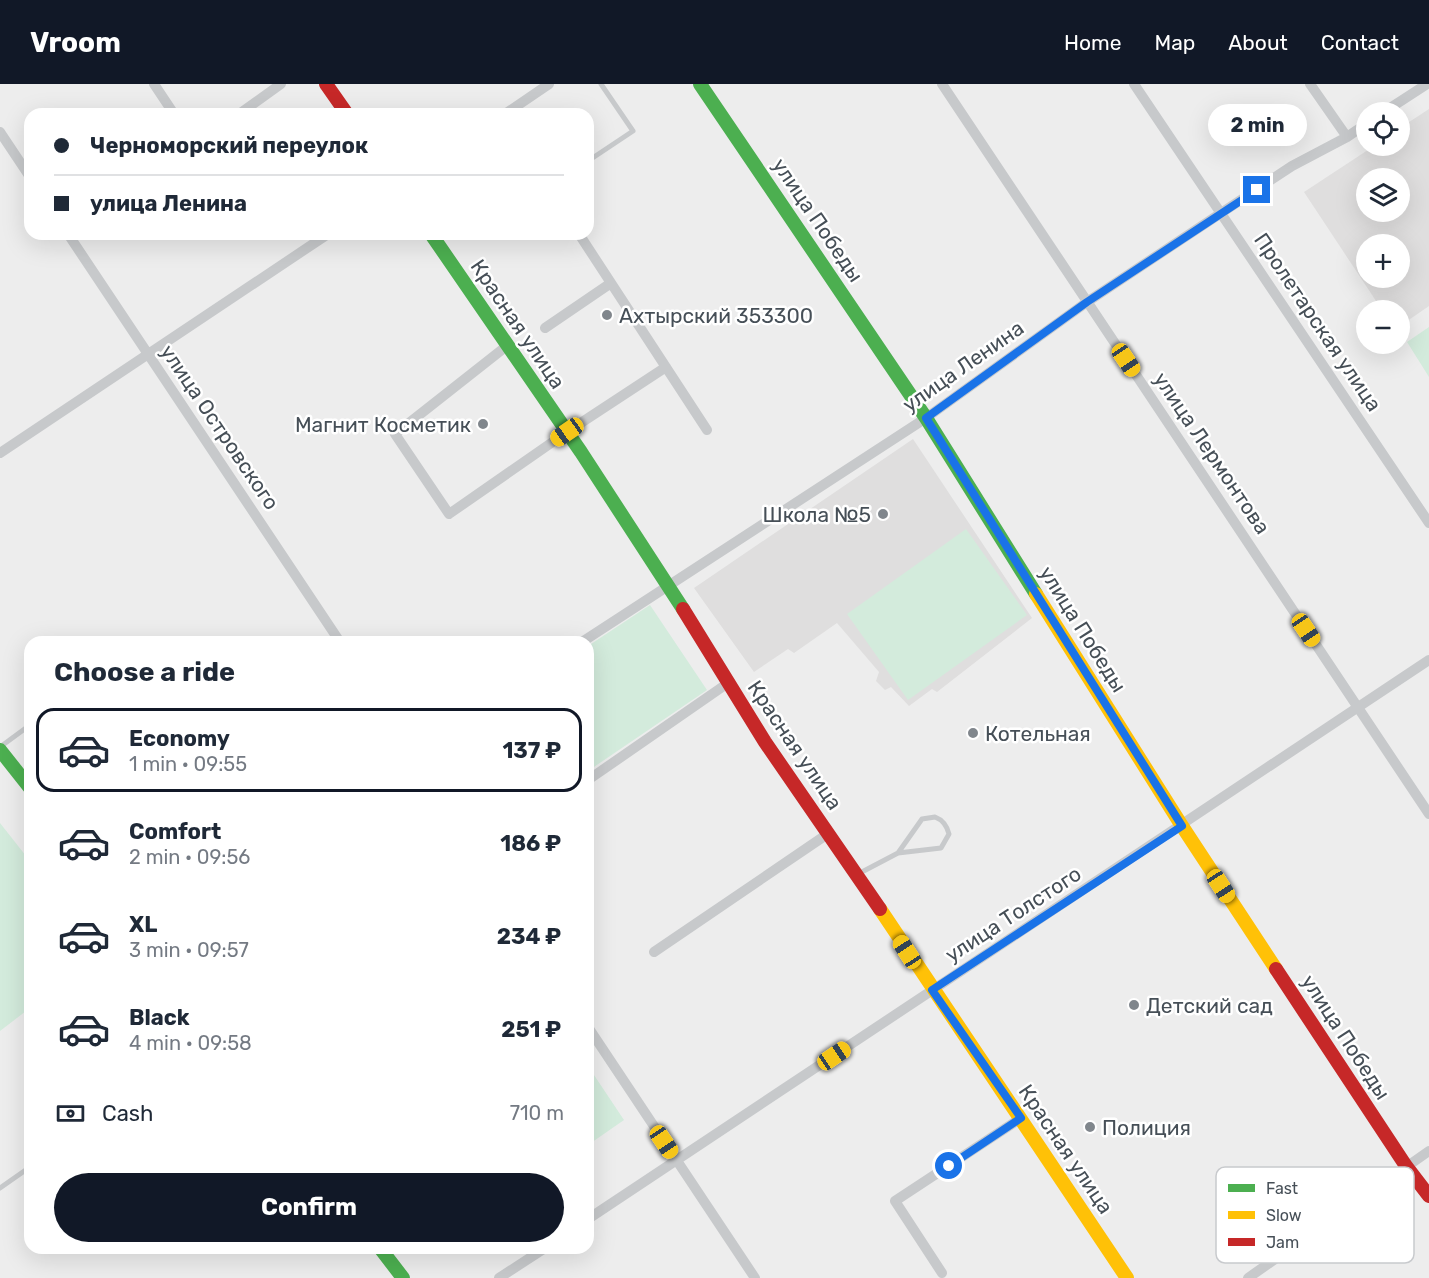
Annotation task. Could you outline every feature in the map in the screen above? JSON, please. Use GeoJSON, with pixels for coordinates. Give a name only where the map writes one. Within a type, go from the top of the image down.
{"type":"FeatureCollection","features":[{"type":"Feature","properties":{"kind":"street"},"geometry":{"type":"LineString","coordinates":[[154,84],[170,108]]}},
{"type":"Feature","properties":{"kind":"street"},"geometry":{"type":"LineString","coordinates":[[247,108],[281,84]]}},
{"type":"Feature","properties":{"kind":"street"},"geometry":{"type":"LineString","coordinates":[[326,84],[343,108]]}},
{"type":"Feature","properties":{"kind":"street"},"geometry":{"type":"LineString","coordinates":[[514,108],[549,84]]}},
{"type":"Feature","properties":{"kind":"street","name":"улица Победы"},"geometry":{"type":"LineString","coordinates":[[700,84],[926,418],[1182,826],[1406,1166]]}},
{"type":"Feature","properties":{"kind":"street","name":"улица Лермонтова"},"geometry":{"type":"LineString","coordinates":[[942,84],[1429,814]]}},
{"type":"Feature","properties":{"kind":"street","name":"Пролетарская улица"},"geometry":{"type":"LineString","coordinates":[[1134,84],[1429,523]]}},
{"type":"Feature","properties":{"kind":"street"},"geometry":{"type":"LineString","coordinates":[[1399,102],[1427,84]]}},
{"type":"Feature","properties":{"kind":"street"},"geometry":{"type":"LineString","coordinates":[[1312,85],[1347,137]]}},
{"type":"Feature","properties":{"kind":"street","name":"улица Ленина"},"geometry":{"type":"LineString","coordinates":[[591,636],[926,418],[1087,302],[1292,166],[1356,131]]}},
{"type":"Feature","properties":{"kind":"street"},"geometry":{"type":"LineString","coordinates":[[0,132],[24,168]]}},
{"type":"Feature","properties":{"kind":"street","name":"улица Островского"},"geometry":{"type":"LineString","coordinates":[[72,240],[336,636]]}},
{"type":"Feature","properties":{"kind":"street"},"geometry":{"type":"LineString","coordinates":[[0,453],[319,240]]}},
{"type":"Feature","properties":{"kind":"street","name":"Красная улица"},"geometry":{"type":"LineString","coordinates":[[435,240],[567,432],[668,585],[811,810],[1127,1278]]}},
{"type":"Feature","properties":{"kind":"street"},"geometry":{"type":"LineString","coordinates":[[583,240],[708,430]]}},
{"type":"Feature","properties":{"kind":"street"},"geometry":{"type":"LineString","coordinates":[[545,328],[611,283]]}},
{"type":"Feature","properties":{"kind":"street"},"geometry":{"type":"LineString","coordinates":[[508,345],[395,434],[449,514],[666,367]]}},
{"type":"Feature","properties":{"kind":"street","name":"улица Толстого"},"geometry":{"type":"LineString","coordinates":[[594,1216],[1429,660]]}},
{"type":"Feature","properties":{"kind":"street"},"geometry":{"type":"LineString","coordinates":[[594,776],[729,683]]}},
{"type":"Feature","properties":{"kind":"street"},"geometry":{"type":"LineString","coordinates":[[0,748],[24,780]]}},
{"type":"Feature","properties":{"kind":"street"},"geometry":{"type":"LineString","coordinates":[[654,952],[828,833]]}},
{"type":"Feature","properties":{"kind":"street"},"geometry":{"type":"LineString","coordinates":[[594,1036],[755,1278]]}},
{"type":"Feature","properties":{"kind":"street"},"geometry":{"type":"LineString","coordinates":[[942,1273],[895,1201],[1021,1118]]}},
{"type":"Feature","properties":{"kind":"street"},"geometry":{"type":"LineString","coordinates":[[1406,1166],[1429,1151]]}},
{"type":"Feature","properties":{"kind":"street","name":"улица Победы"},"geometry":{"type":"LineString","coordinates":[[1414,1176],[1429,1196]]}},
{"type":"Feature","properties":{"kind":"street"},"geometry":{"type":"LineString","coordinates":[[385,1254],[403,1278]]}},
{"type":"Feature","properties":{"kind":"street"},"geometry":{"type":"LineString","coordinates":[[499,1278],[536,1254]]}},
{"type":"Feature","properties":{"kind":"street"},"geometry":{"type":"LineString","coordinates":[[1248,1278],[1269,1263]]}},
{"type":"Feature","properties":{"kind":"lane"},"geometry":{"type":"LineString","coordinates":[[594,157],[633,131],[601,84]]}},
{"type":"Feature","properties":{"kind":"lane"},"geometry":{"type":"LineString","coordinates":[[0,748],[24,730]]}},
{"type":"Feature","properties":{"kind":"lane"},"geometry":{"type":"LineString","coordinates":[[857,875],[898,853],[942,848],[949,834],[947,829],[940,819],[935,817],[922,819],[898,853]]}},
{"type":"Feature","properties":{"kind":"lane"},"geometry":{"type":"LineString","coordinates":[[0,1188],[24,1171]]}},
{"type":"Feature","properties":{"kind":"shaded area"},"geometry":{"type":"Polygon","coordinates":[[[1429,109],[1429,306],[1410,319],[1410,300],[1375,300],[1367,288],[1410,288],[1410,234],[1356,234],[1356,271],[1304,192],[1359,156],[1410,156],[1410,121],[1429,109]]]}},
{"type":"Feature","properties":{"kind":"shaded area","name":"Школа №5"},"geometry":{"type":"Polygon","coordinates":[[[913,439],[1032,618],[937,692],[932,689],[909,706],[891,687],[885,690],[876,681],[879,672],[837,623],[794,653],[788,649],[754,672],[694,588],[913,439]]]}},
{"type":"Feature","properties":{"kind":"green space"},"geometry":{"type":"Polygon","coordinates":[[[1429,327],[1429,377],[1410,347],[1410,340],[1429,327]]]}},
{"type":"Feature","properties":{"kind":"green space"},"geometry":{"type":"Polygon","coordinates":[[[966,529],[1027,615],[908,700],[847,614],[966,529]]]}},
{"type":"Feature","properties":{"kind":"green space"},"geometry":{"type":"Polygon","coordinates":[[[650,605],[707,690],[594,767],[594,642],[650,605]]]}},
{"type":"Feature","properties":{"kind":"green space"},"geometry":{"type":"Polygon","coordinates":[[[0,823],[24,853],[24,1013],[0,1031],[0,823]]]}},
{"type":"Feature","properties":{"kind":"green space"},"geometry":{"type":"Polygon","coordinates":[[[594,1075],[624,1120],[594,1141],[594,1075]]]}},
{"type":"Feature","properties":{"kind":"traffic: fast"},"geometry":{"type":"LineString","coordinates":[[700,84],[926,418],[1036,594]]}},
{"type":"Feature","properties":{"kind":"traffic: fast"},"geometry":{"type":"LineString","coordinates":[[435,240],[581,452],[683,609]]}},
{"type":"Feature","properties":{"kind":"traffic: fast"},"geometry":{"type":"LineString","coordinates":[[0,750],[24,780]]}},
{"type":"Feature","properties":{"kind":"traffic: fast"},"geometry":{"type":"LineString","coordinates":[[385,1254],[403,1278]]}},
{"type":"Feature","properties":{"kind":"traffic: slow"},"geometry":{"type":"LineString","coordinates":[[1036,594],[1182,826],[1276,969]]}},
{"type":"Feature","properties":{"kind":"traffic: slow"},"geometry":{"type":"LineString","coordinates":[[880,909],[1127,1278]]}},
{"type":"Feature","properties":{"kind":"traffic: jam"},"geometry":{"type":"LineString","coordinates":[[326,84],[343,108]]}},
{"type":"Feature","properties":{"kind":"traffic: jam"},"geometry":{"type":"LineString","coordinates":[[683,609],[765,742],[880,909]]}},
{"type":"Feature","properties":{"kind":"traffic: jam"},"geometry":{"type":"LineString","coordinates":[[1276,969],[1407,1167]]}},
{"type":"Feature","properties":{"kind":"traffic: jam"},"geometry":{"type":"LineString","coordinates":[[1414,1176],[1429,1196]]}},
{"type":"Feature","properties":{"kind":"place","name":"Ахтырский 353300"},"geometry":{"type":"Point","coordinates":[607,315]}},
{"type":"Feature","properties":{"kind":"place","name":"Магнит Косметик"},"geometry":{"type":"Point","coordinates":[483,424]}},
{"type":"Feature","properties":{"kind":"place","name":"Школа №5"},"geometry":{"type":"Point","coordinates":[883,514]}},
{"type":"Feature","properties":{"kind":"place","name":"Котельная"},"geometry":{"type":"Point","coordinates":[973,733]}},
{"type":"Feature","properties":{"kind":"place","name":"Детский сад"},"geometry":{"type":"Point","coordinates":[1134,1005]}},
{"type":"Feature","properties":{"kind":"place","name":"Полиция"},"geometry":{"type":"Point","coordinates":[1090,1127]}},
{"type":"Feature","properties":{"kind":"route"},"geometry":{"type":"LineString","coordinates":[[949,1166],[1021,1118],[932,990],[1182,826],[926,418],[1087,302],[1257,190]]}}]}
